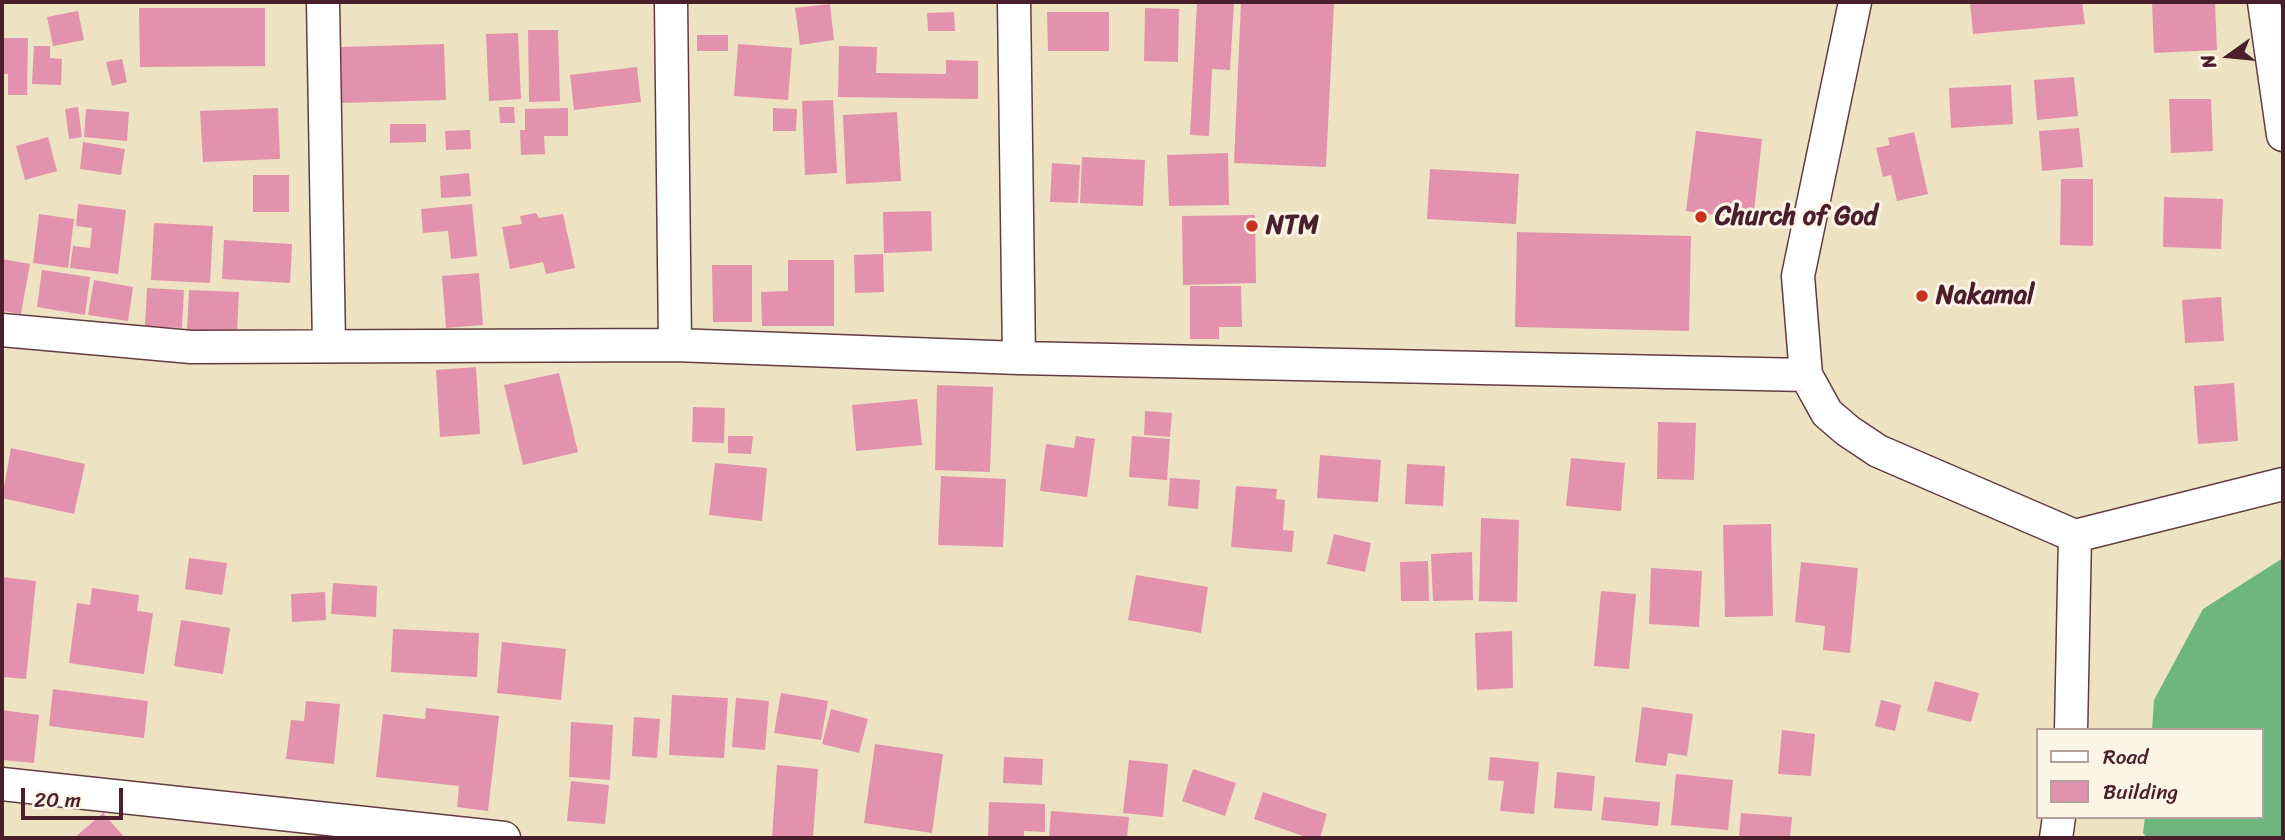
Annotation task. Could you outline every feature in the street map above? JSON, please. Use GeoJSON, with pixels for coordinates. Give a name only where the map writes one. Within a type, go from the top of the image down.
{"type":"FeatureCollection","features":[{"type":"Feature","properties":{"kind":"street"},"geometry":{"type":"LineString","coordinates":[[323,2],[329,346]]}},
{"type":"Feature","properties":{"kind":"street"},"geometry":{"type":"LineString","coordinates":[[671,2],[676,345]]}},
{"type":"Feature","properties":{"kind":"street"},"geometry":{"type":"LineString","coordinates":[[1014,2],[1019,358]]}},
{"type":"Feature","properties":{"kind":"street"},"geometry":{"type":"LineString","coordinates":[[1855,2],[1798,276],[1806,375],[1827,413],[1878,451],[2075,537],[2283,484]]}},
{"type":"Feature","properties":{"kind":"street"},"geometry":{"type":"LineString","coordinates":[[2264,2],[2283,135]]}},
{"type":"Feature","properties":{"kind":"street"},"geometry":{"type":"LineString","coordinates":[[2,330],[191,347],[676,345],[1019,358],[1806,375]]}},
{"type":"Feature","properties":{"kind":"street"},"geometry":{"type":"LineString","coordinates":[[2071,728],[2075,537]]}},
{"type":"Feature","properties":{"kind":"street"},"geometry":{"type":"LineString","coordinates":[[2,784],[503,838]]}},
{"type":"Feature","properties":{"kind":"street"},"geometry":{"type":"LineString","coordinates":[[2056,838],[2059,819]]}},
{"type":"Feature","properties":{"kind":"green space"},"geometry":{"type":"Polygon","coordinates":[[[2283,558],[2283,838],[2147,838],[2143,833],[2145,819],[2264,819],[2264,728],[2152,728],[2154,700],[2203,609],[2283,558]]]}},
{"type":"Feature","properties":{"kind":"building"},"geometry":{"type":"Polygon","coordinates":[[[1197,2],[1234,2],[1230,70],[1212,69],[1209,136],[1190,135],[1197,2]]]}},
{"type":"Feature","properties":{"kind":"building"},"geometry":{"type":"Polygon","coordinates":[[[1241,2],[1334,2],[1326,167],[1234,163],[1241,2]]]}},
{"type":"Feature","properties":{"kind":"building"},"geometry":{"type":"Polygon","coordinates":[[[1970,2],[2082,2],[2085,24],[1973,34],[1970,2]]]}},
{"type":"Feature","properties":{"kind":"building"},"geometry":{"type":"Polygon","coordinates":[[[2152,2],[2215,2],[2217,50],[2154,53],[2152,2]]]}},
{"type":"Feature","properties":{"kind":"building"},"geometry":{"type":"Polygon","coordinates":[[[830,4],[834,40],[800,45],[795,8],[830,4]]]}},
{"type":"Feature","properties":{"kind":"building"},"geometry":{"type":"Polygon","coordinates":[[[139,8],[265,8],[265,66],[140,67],[139,8]]]}},
{"type":"Feature","properties":{"kind":"building"},"geometry":{"type":"Polygon","coordinates":[[[1145,8],[1179,9],[1178,62],[1144,61],[1145,8]]]}},
{"type":"Feature","properties":{"kind":"building"},"geometry":{"type":"Polygon","coordinates":[[[78,11],[84,40],[53,46],[47,17],[78,11]]]}},
{"type":"Feature","properties":{"kind":"building"},"geometry":{"type":"Polygon","coordinates":[[[954,12],[955,31],[928,31],[927,13],[954,12]]]}},
{"type":"Feature","properties":{"kind":"building"},"geometry":{"type":"Polygon","coordinates":[[[1047,12],[1109,12],[1109,51],[1048,51],[1047,12]]]}},
{"type":"Feature","properties":{"kind":"building"},"geometry":{"type":"Polygon","coordinates":[[[528,30],[558,30],[560,101],[529,102],[528,30]]]}},
{"type":"Feature","properties":{"kind":"building"},"geometry":{"type":"Polygon","coordinates":[[[518,33],[521,99],[489,101],[486,34],[518,33]]]}},
{"type":"Feature","properties":{"kind":"building"},"geometry":{"type":"Polygon","coordinates":[[[697,35],[728,35],[728,51],[697,51],[697,35]]]}},
{"type":"Feature","properties":{"kind":"building"},"geometry":{"type":"Polygon","coordinates":[[[2,38],[28,38],[27,95],[8,95],[8,74],[2,74],[2,38]]]}},
{"type":"Feature","properties":{"kind":"building"},"geometry":{"type":"Polygon","coordinates":[[[444,44],[446,100],[342,103],[341,47],[444,44]]]}},
{"type":"Feature","properties":{"kind":"building"},"geometry":{"type":"Polygon","coordinates":[[[738,44],[792,48],[788,100],[734,96],[738,44]]]}},
{"type":"Feature","properties":{"kind":"building"},"geometry":{"type":"Polygon","coordinates":[[[34,46],[50,46],[50,58],[62,59],[61,85],[32,84],[34,46]]]}},
{"type":"Feature","properties":{"kind":"building"},"geometry":{"type":"Polygon","coordinates":[[[839,46],[877,47],[876,73],[946,74],[946,60],[978,61],[978,99],[838,97],[839,46]]]}},
{"type":"Feature","properties":{"kind":"building"},"geometry":{"type":"Polygon","coordinates":[[[122,59],[127,82],[112,86],[106,62],[122,59]]]}},
{"type":"Feature","properties":{"kind":"building"},"geometry":{"type":"Polygon","coordinates":[[[637,67],[641,102],[574,110],[570,75],[637,67]]]}},
{"type":"Feature","properties":{"kind":"building"},"geometry":{"type":"Polygon","coordinates":[[[2074,77],[2078,116],[2037,120],[2034,80],[2074,77]]]}},
{"type":"Feature","properties":{"kind":"building"},"geometry":{"type":"Polygon","coordinates":[[[2011,85],[2013,124],[1951,128],[1949,88],[2011,85]]]}},
{"type":"Feature","properties":{"kind":"building"},"geometry":{"type":"Polygon","coordinates":[[[2169,99],[2211,99],[2213,151],[2171,153],[2169,99]]]}},
{"type":"Feature","properties":{"kind":"building"},"geometry":{"type":"Polygon","coordinates":[[[833,100],[837,173],[805,175],[802,101],[833,100]]]}},
{"type":"Feature","properties":{"kind":"building"},"geometry":{"type":"Polygon","coordinates":[[[78,107],[82,137],[69,139],[65,109],[78,107]]]}},
{"type":"Feature","properties":{"kind":"building"},"geometry":{"type":"Polygon","coordinates":[[[499,107],[514,107],[515,123],[500,123],[499,107]]]}},
{"type":"Feature","properties":{"kind":"building"},"geometry":{"type":"Polygon","coordinates":[[[278,108],[280,159],[203,162],[200,111],[278,108]]]}},
{"type":"Feature","properties":{"kind":"building"},"geometry":{"type":"Polygon","coordinates":[[[568,108],[568,136],[544,136],[545,154],[521,155],[520,130],[525,130],[525,109],[568,108]]]}},
{"type":"Feature","properties":{"kind":"building"},"geometry":{"type":"Polygon","coordinates":[[[773,108],[797,109],[796,131],[773,131],[773,108]]]}},
{"type":"Feature","properties":{"kind":"building"},"geometry":{"type":"Polygon","coordinates":[[[86,109],[129,112],[127,141],[84,137],[86,109]]]}},
{"type":"Feature","properties":{"kind":"building"},"geometry":{"type":"Polygon","coordinates":[[[897,112],[901,181],[846,184],[843,115],[897,112]]]}},
{"type":"Feature","properties":{"kind":"building"},"geometry":{"type":"Polygon","coordinates":[[[390,124],[426,124],[426,142],[390,143],[390,124]]]}},
{"type":"Feature","properties":{"kind":"building"},"geometry":{"type":"Polygon","coordinates":[[[2079,128],[2083,167],[2042,171],[2039,131],[2079,128]]]}},
{"type":"Feature","properties":{"kind":"building"},"geometry":{"type":"Polygon","coordinates":[[[470,130],[471,149],[446,150],[445,131],[470,130]]]}},
{"type":"Feature","properties":{"kind":"building"},"geometry":{"type":"Polygon","coordinates":[[[1696,131],[1762,139],[1753,220],[1686,211],[1696,131]]]}},
{"type":"Feature","properties":{"kind":"building"},"geometry":{"type":"Polygon","coordinates":[[[1914,132],[1928,194],[1897,201],[1891,175],[1883,177],[1876,148],[1890,145],[1888,138],[1914,132]]]}},
{"type":"Feature","properties":{"kind":"building"},"geometry":{"type":"Polygon","coordinates":[[[48,137],[57,171],[25,180],[16,146],[48,137]]]}},
{"type":"Feature","properties":{"kind":"building"},"geometry":{"type":"Polygon","coordinates":[[[83,142],[125,149],[121,175],[80,169],[83,142]]]}},
{"type":"Feature","properties":{"kind":"building"},"geometry":{"type":"Polygon","coordinates":[[[1228,153],[1229,205],[1169,206],[1167,155],[1228,153]]]}},
{"type":"Feature","properties":{"kind":"building"},"geometry":{"type":"Polygon","coordinates":[[[1082,157],[1145,160],[1143,206],[1080,203],[1082,157]]]}},
{"type":"Feature","properties":{"kind":"building"},"geometry":{"type":"Polygon","coordinates":[[[1052,163],[1080,165],[1078,203],[1050,202],[1052,163]]]}},
{"type":"Feature","properties":{"kind":"building"},"geometry":{"type":"Polygon","coordinates":[[[1430,169],[1519,174],[1516,224],[1427,219],[1430,169]]]}},
{"type":"Feature","properties":{"kind":"building"},"geometry":{"type":"Polygon","coordinates":[[[469,173],[471,196],[441,198],[440,176],[469,173]]]}},
{"type":"Feature","properties":{"kind":"building"},"geometry":{"type":"Polygon","coordinates":[[[253,175],[289,175],[289,212],[253,212],[253,175]]]}},
{"type":"Feature","properties":{"kind":"building"},"geometry":{"type":"Polygon","coordinates":[[[2061,179],[2093,179],[2093,246],[2060,245],[2061,179]]]}},
{"type":"Feature","properties":{"kind":"building"},"geometry":{"type":"Polygon","coordinates":[[[2164,197],[2223,199],[2221,249],[2163,247],[2164,197]]]}},
{"type":"Feature","properties":{"kind":"building"},"geometry":{"type":"Polygon","coordinates":[[[78,204],[126,210],[118,274],[70,268],[73,246],[90,248],[92,228],[76,226],[78,204]]]}},
{"type":"Feature","properties":{"kind":"building"},"geometry":{"type":"Polygon","coordinates":[[[472,204],[477,256],[451,259],[448,231],[423,233],[421,209],[472,204]]]}},
{"type":"Feature","properties":{"kind":"building"},"geometry":{"type":"Polygon","coordinates":[[[931,211],[932,251],[884,253],[883,212],[931,211]]]}},
{"type":"Feature","properties":{"kind":"building"},"geometry":{"type":"Polygon","coordinates":[[[536,213],[539,218],[563,214],[575,268],[546,274],[543,262],[510,269],[502,227],[522,224],[520,216],[536,213]]]}},
{"type":"Feature","properties":{"kind":"building"},"geometry":{"type":"Polygon","coordinates":[[[39,214],[74,219],[68,268],[33,263],[39,214]]]}},
{"type":"Feature","properties":{"kind":"building"},"geometry":{"type":"Polygon","coordinates":[[[1255,215],[1256,283],[1183,285],[1182,216],[1255,215]]]}},
{"type":"Feature","properties":{"kind":"building"},"geometry":{"type":"Polygon","coordinates":[[[154,223],[213,226],[210,283],[151,280],[154,223]]]}},
{"type":"Feature","properties":{"kind":"building"},"geometry":{"type":"Polygon","coordinates":[[[1517,232],[1691,236],[1689,331],[1515,327],[1517,232]]]}},
{"type":"Feature","properties":{"kind":"building"},"geometry":{"type":"Polygon","coordinates":[[[224,240],[292,244],[290,283],[222,279],[224,240]]]}},
{"type":"Feature","properties":{"kind":"building"},"geometry":{"type":"Polygon","coordinates":[[[883,254],[884,292],[855,293],[854,255],[883,254]]]}},
{"type":"Feature","properties":{"kind":"building"},"geometry":{"type":"Polygon","coordinates":[[[2,259],[30,264],[21,314],[2,311],[2,259]]]}},
{"type":"Feature","properties":{"kind":"building"},"geometry":{"type":"Polygon","coordinates":[[[788,260],[834,260],[834,326],[762,326],[761,292],[788,291],[788,260]]]}},
{"type":"Feature","properties":{"kind":"building"},"geometry":{"type":"Polygon","coordinates":[[[712,265],[752,265],[752,322],[713,322],[712,265]]]}},
{"type":"Feature","properties":{"kind":"building"},"geometry":{"type":"Polygon","coordinates":[[[42,270],[90,277],[85,315],[37,307],[42,270]]]}},
{"type":"Feature","properties":{"kind":"building"},"geometry":{"type":"Polygon","coordinates":[[[479,273],[483,325],[446,328],[442,276],[479,273]]]}},
{"type":"Feature","properties":{"kind":"building"},"geometry":{"type":"Polygon","coordinates":[[[94,280],[133,287],[128,321],[88,315],[94,280]]]}},
{"type":"Feature","properties":{"kind":"building"},"geometry":{"type":"Polygon","coordinates":[[[1190,286],[1241,286],[1242,327],[1219,327],[1219,339],[1190,339],[1190,286]]]}},
{"type":"Feature","properties":{"kind":"building"},"geometry":{"type":"Polygon","coordinates":[[[147,288],[184,290],[182,328],[145,326],[147,288]]]}},
{"type":"Feature","properties":{"kind":"building"},"geometry":{"type":"Polygon","coordinates":[[[189,290],[239,292],[237,332],[187,330],[189,290]]]}},
{"type":"Feature","properties":{"kind":"building"},"geometry":{"type":"Polygon","coordinates":[[[2221,297],[2224,341],[2185,343],[2182,300],[2221,297]]]}},
{"type":"Feature","properties":{"kind":"building"},"geometry":{"type":"Polygon","coordinates":[[[476,367],[480,434],[440,437],[436,370],[476,367]]]}},
{"type":"Feature","properties":{"kind":"building"},"geometry":{"type":"Polygon","coordinates":[[[559,373],[578,452],[523,465],[504,385],[559,373]]]}},
{"type":"Feature","properties":{"kind":"building"},"geometry":{"type":"Polygon","coordinates":[[[2234,383],[2238,441],[2198,444],[2194,386],[2234,383]]]}},
{"type":"Feature","properties":{"kind":"building"},"geometry":{"type":"Polygon","coordinates":[[[937,385],[993,387],[990,472],[935,470],[937,385]]]}},
{"type":"Feature","properties":{"kind":"building"},"geometry":{"type":"Polygon","coordinates":[[[917,399],[922,445],[856,451],[852,405],[917,399]]]}},
{"type":"Feature","properties":{"kind":"building"},"geometry":{"type":"Polygon","coordinates":[[[693,407],[725,408],[724,443],[692,442],[693,407]]]}},
{"type":"Feature","properties":{"kind":"building"},"geometry":{"type":"Polygon","coordinates":[[[1145,411],[1172,413],[1170,437],[1144,435],[1145,411]]]}},
{"type":"Feature","properties":{"kind":"building"},"geometry":{"type":"Polygon","coordinates":[[[1658,422],[1696,423],[1694,480],[1657,479],[1658,422]]]}},
{"type":"Feature","properties":{"kind":"building"},"geometry":{"type":"Polygon","coordinates":[[[728,436],[753,436],[751,454],[728,453],[728,436]]]}},
{"type":"Feature","properties":{"kind":"building"},"geometry":{"type":"Polygon","coordinates":[[[1076,436],[1095,439],[1087,497],[1040,491],[1046,444],[1074,448],[1076,436]]]}},
{"type":"Feature","properties":{"kind":"building"},"geometry":{"type":"Polygon","coordinates":[[[1132,436],[1170,439],[1167,480],[1129,477],[1132,436]]]}},
{"type":"Feature","properties":{"kind":"building"},"geometry":{"type":"Polygon","coordinates":[[[11,448],[85,464],[74,514],[2,498],[11,448]]]}},
{"type":"Feature","properties":{"kind":"building"},"geometry":{"type":"Polygon","coordinates":[[[1320,455],[1381,460],[1378,502],[1317,498],[1320,455]]]}},
{"type":"Feature","properties":{"kind":"building"},"geometry":{"type":"Polygon","coordinates":[[[1571,458],[1625,463],[1621,511],[1566,506],[1571,458]]]}},
{"type":"Feature","properties":{"kind":"building"},"geometry":{"type":"Polygon","coordinates":[[[715,463],[767,468],[762,521],[709,515],[715,463]]]}},
{"type":"Feature","properties":{"kind":"building"},"geometry":{"type":"Polygon","coordinates":[[[1407,464],[1445,466],[1443,506],[1405,504],[1407,464]]]}},
{"type":"Feature","properties":{"kind":"building"},"geometry":{"type":"Polygon","coordinates":[[[941,476],[1006,479],[1003,547],[938,545],[941,476]]]}},
{"type":"Feature","properties":{"kind":"building"},"geometry":{"type":"Polygon","coordinates":[[[1170,478],[1200,480],[1198,509],[1168,506],[1170,478]]]}},
{"type":"Feature","properties":{"kind":"building"},"geometry":{"type":"Polygon","coordinates":[[[1236,486],[1277,489],[1276,499],[1285,500],[1283,530],[1294,531],[1292,552],[1231,547],[1236,486]]]}},
{"type":"Feature","properties":{"kind":"building"},"geometry":{"type":"Polygon","coordinates":[[[1481,518],[1519,520],[1517,602],[1479,601],[1481,518]]]}},
{"type":"Feature","properties":{"kind":"building"},"geometry":{"type":"Polygon","coordinates":[[[1771,524],[1773,616],[1725,617],[1723,525],[1771,524]]]}},
{"type":"Feature","properties":{"kind":"building"},"geometry":{"type":"Polygon","coordinates":[[[1334,534],[1371,543],[1365,572],[1327,564],[1334,534]]]}},
{"type":"Feature","properties":{"kind":"building"},"geometry":{"type":"Polygon","coordinates":[[[1472,552],[1473,600],[1433,601],[1431,554],[1472,552]]]}},
{"type":"Feature","properties":{"kind":"building"},"geometry":{"type":"Polygon","coordinates":[[[189,558],[227,563],[222,595],[185,589],[189,558]]]}},
{"type":"Feature","properties":{"kind":"building"},"geometry":{"type":"Polygon","coordinates":[[[1428,561],[1429,601],[1401,601],[1400,562],[1428,561]]]}},
{"type":"Feature","properties":{"kind":"building"},"geometry":{"type":"Polygon","coordinates":[[[1801,562],[1858,568],[1850,653],[1823,650],[1825,626],[1795,622],[1801,562]]]}},
{"type":"Feature","properties":{"kind":"building"},"geometry":{"type":"Polygon","coordinates":[[[1651,568],[1702,571],[1699,627],[1649,624],[1651,568]]]}},
{"type":"Feature","properties":{"kind":"building"},"geometry":{"type":"Polygon","coordinates":[[[1136,575],[1208,587],[1201,633],[1128,620],[1136,575]]]}},
{"type":"Feature","properties":{"kind":"building"},"geometry":{"type":"Polygon","coordinates":[[[2,577],[36,581],[26,679],[2,677],[2,577]]]}},
{"type":"Feature","properties":{"kind":"building"},"geometry":{"type":"Polygon","coordinates":[[[333,583],[377,586],[376,617],[331,614],[333,583]]]}},
{"type":"Feature","properties":{"kind":"building"},"geometry":{"type":"Polygon","coordinates":[[[92,588],[139,595],[137,611],[153,613],[144,674],[69,663],[77,603],[90,605],[92,588]]]}},
{"type":"Feature","properties":{"kind":"building"},"geometry":{"type":"Polygon","coordinates":[[[1601,591],[1636,594],[1629,669],[1594,666],[1601,591]]]}},
{"type":"Feature","properties":{"kind":"building"},"geometry":{"type":"Polygon","coordinates":[[[325,592],[326,620],[292,622],[291,594],[325,592]]]}},
{"type":"Feature","properties":{"kind":"building"},"geometry":{"type":"Polygon","coordinates":[[[181,620],[230,628],[223,674],[174,666],[181,620]]]}},
{"type":"Feature","properties":{"kind":"building"},"geometry":{"type":"Polygon","coordinates":[[[393,629],[479,633],[477,677],[391,672],[393,629]]]}},
{"type":"Feature","properties":{"kind":"building"},"geometry":{"type":"Polygon","coordinates":[[[1512,631],[1513,688],[1477,690],[1475,633],[1512,631]]]}},
{"type":"Feature","properties":{"kind":"building"},"geometry":{"type":"Polygon","coordinates":[[[502,642],[566,649],[561,700],[497,693],[502,642]]]}},
{"type":"Feature","properties":{"kind":"building"},"geometry":{"type":"Polygon","coordinates":[[[1935,681],[1979,693],[1971,722],[1927,711],[1935,681]]]}},
{"type":"Feature","properties":{"kind":"building"},"geometry":{"type":"Polygon","coordinates":[[[53,689],[148,701],[144,738],[49,726],[53,689]]]}},
{"type":"Feature","properties":{"kind":"building"},"geometry":{"type":"Polygon","coordinates":[[[781,693],[828,701],[821,740],[774,733],[781,693]]]}},
{"type":"Feature","properties":{"kind":"building"},"geometry":{"type":"Polygon","coordinates":[[[672,695],[728,698],[724,758],[669,755],[672,695]]]}},
{"type":"Feature","properties":{"kind":"building"},"geometry":{"type":"Polygon","coordinates":[[[736,698],[769,701],[765,750],[732,747],[736,698]]]}},
{"type":"Feature","properties":{"kind":"building"},"geometry":{"type":"Polygon","coordinates":[[[1881,700],[1901,705],[1895,731],[1875,726],[1881,700]]]}},
{"type":"Feature","properties":{"kind":"building"},"geometry":{"type":"Polygon","coordinates":[[[306,701],[340,704],[334,764],[286,759],[291,720],[304,721],[306,701]]]}},
{"type":"Feature","properties":{"kind":"building"},"geometry":{"type":"Polygon","coordinates":[[[1642,707],[1693,714],[1687,756],[1668,753],[1666,766],[1635,762],[1642,707]]]}},
{"type":"Feature","properties":{"kind":"building"},"geometry":{"type":"Polygon","coordinates":[[[426,708],[499,716],[488,811],[457,807],[459,786],[376,777],[383,714],[425,719],[426,708]]]}},
{"type":"Feature","properties":{"kind":"building"},"geometry":{"type":"Polygon","coordinates":[[[831,709],[868,719],[859,753],[822,744],[831,709]]]}},
{"type":"Feature","properties":{"kind":"building"},"geometry":{"type":"Polygon","coordinates":[[[2,710],[39,715],[34,763],[2,760],[2,710]]]}},
{"type":"Feature","properties":{"kind":"building"},"geometry":{"type":"Polygon","coordinates":[[[634,717],[660,719],[657,758],[632,756],[634,717]]]}},
{"type":"Feature","properties":{"kind":"building"},"geometry":{"type":"Polygon","coordinates":[[[571,722],[613,725],[610,780],[569,777],[571,722]]]}},
{"type":"Feature","properties":{"kind":"building"},"geometry":{"type":"Polygon","coordinates":[[[1782,730],[1815,734],[1811,776],[1778,774],[1782,730]]]}},
{"type":"Feature","properties":{"kind":"building"},"geometry":{"type":"Polygon","coordinates":[[[875,744],[943,754],[932,833],[864,823],[875,744]]]}},
{"type":"Feature","properties":{"kind":"building"},"geometry":{"type":"Polygon","coordinates":[[[1004,757],[1043,759],[1042,785],[1003,783],[1004,757]]]}},
{"type":"Feature","properties":{"kind":"building"},"geometry":{"type":"Polygon","coordinates":[[[1490,757],[1539,762],[1534,814],[1500,811],[1504,781],[1488,780],[1490,757]]]}},
{"type":"Feature","properties":{"kind":"building"},"geometry":{"type":"Polygon","coordinates":[[[1129,760],[1168,764],[1163,817],[1123,813],[1129,760]]]}},
{"type":"Feature","properties":{"kind":"building"},"geometry":{"type":"Polygon","coordinates":[[[777,765],[818,769],[813,838],[772,838],[777,765]]]}},
{"type":"Feature","properties":{"kind":"building"},"geometry":{"type":"Polygon","coordinates":[[[1193,769],[1236,783],[1225,816],[1182,801],[1193,769]]]}},
{"type":"Feature","properties":{"kind":"building"},"geometry":{"type":"Polygon","coordinates":[[[1557,772],[1595,776],[1592,811],[1554,808],[1557,772]]]}},
{"type":"Feature","properties":{"kind":"building"},"geometry":{"type":"Polygon","coordinates":[[[1676,774],[1733,780],[1728,830],[1671,825],[1676,774]]]}},
{"type":"Feature","properties":{"kind":"building"},"geometry":{"type":"Polygon","coordinates":[[[571,781],[609,785],[605,824],[567,821],[571,781]]]}},
{"type":"Feature","properties":{"kind":"building"},"geometry":{"type":"Polygon","coordinates":[[[1263,792],[1327,814],[1320,838],[1309,838],[1254,819],[1263,792]]]}},
{"type":"Feature","properties":{"kind":"building"},"geometry":{"type":"Polygon","coordinates":[[[1604,797],[1660,802],[1658,826],[1601,820],[1604,797]]]}},
{"type":"Feature","properties":{"kind":"building"},"geometry":{"type":"Polygon","coordinates":[[[989,802],[1045,804],[1045,832],[1024,831],[1024,838],[988,838],[989,802]]]}},
{"type":"Feature","properties":{"kind":"building"},"geometry":{"type":"Polygon","coordinates":[[[1051,811],[1129,817],[1127,838],[1049,838],[1051,811]]]}},
{"type":"Feature","properties":{"kind":"building"},"geometry":{"type":"Polygon","coordinates":[[[103,813],[125,838],[74,838],[103,813]]]}},
{"type":"Feature","properties":{"kind":"building"},"geometry":{"type":"Polygon","coordinates":[[[1741,813],[1792,817],[1790,838],[1739,838],[1741,813]]]}},
{"type":"Feature","properties":{"kind":"place","name":"Church of God"},"geometry":{"type":"Point","coordinates":[1701,217]}},
{"type":"Feature","properties":{"kind":"place","name":"NTM"},"geometry":{"type":"Point","coordinates":[1252,226]}},
{"type":"Feature","properties":{"kind":"place","name":"Nakamal"},"geometry":{"type":"Point","coordinates":[1922,296]}}]}
